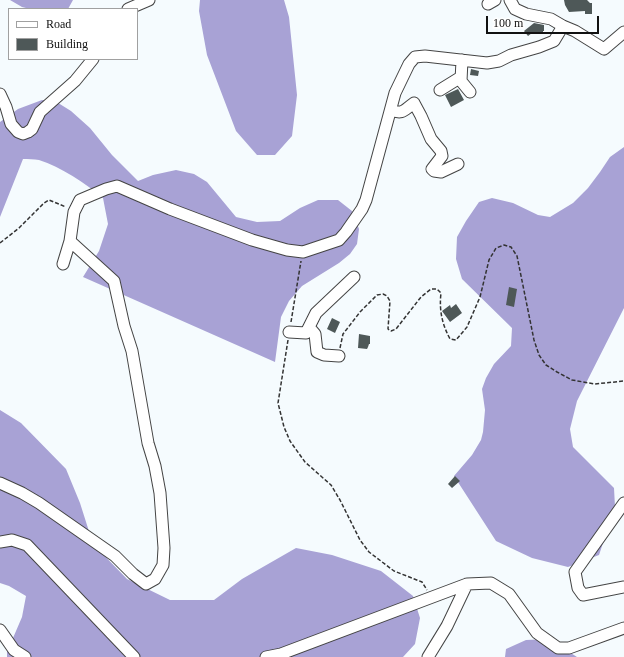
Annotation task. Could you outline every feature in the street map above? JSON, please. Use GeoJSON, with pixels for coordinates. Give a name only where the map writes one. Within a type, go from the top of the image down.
{"type":"FeatureCollection","features":[{"type":"Feature","properties":{"kind":"street"},"geometry":{"type":"LineString","coordinates":[[130,8],[149,0]]}},
{"type":"Feature","properties":{"kind":"street"},"geometry":{"type":"LineString","coordinates":[[510,0],[514,9],[526,14],[551,19],[576,31],[604,49],[624,32]]}},
{"type":"Feature","properties":{"kind":"street"},"geometry":{"type":"LineString","coordinates":[[62,264],[70,241],[74,212],[80,200],[117,186],[170,209],[252,240],[287,250],[303,252],[339,240],[362,209],[370,188],[395,93],[409,64],[415,57],[425,56],[487,63],[554,41],[563,26]]}},
{"type":"Feature","properties":{"kind":"street"},"geometry":{"type":"LineString","coordinates":[[0,94],[6,107],[10,124],[18,132],[23,134],[32,129],[40,112],[75,81],[93,60]]}},
{"type":"Feature","properties":{"kind":"street"},"geometry":{"type":"LineString","coordinates":[[462,60],[461,81],[470,92]]}},
{"type":"Feature","properties":{"kind":"street"},"geometry":{"type":"LineString","coordinates":[[440,90],[461,77]]}},
{"type":"Feature","properties":{"kind":"street"},"geometry":{"type":"LineString","coordinates":[[391,110],[398,113],[402,112],[414,103],[431,139],[441,151],[442,156],[432,169],[434,171],[441,172],[458,164]]}},
{"type":"Feature","properties":{"kind":"street"},"geometry":{"type":"LineString","coordinates":[[0,483],[40,503],[115,556],[133,574],[146,584],[155,579],[163,566],[164,548],[160,493],[155,466],[148,443],[132,351],[124,326],[114,281],[70,241]]}},
{"type":"Feature","properties":{"kind":"street"},"geometry":{"type":"LineString","coordinates":[[289,332],[306,332],[316,313],[354,277]]}},
{"type":"Feature","properties":{"kind":"street"},"geometry":{"type":"LineString","coordinates":[[309,327],[315,334],[317,352],[324,355],[339,356]]}},
{"type":"Feature","properties":{"kind":"street"},"geometry":{"type":"LineString","coordinates":[[624,503],[576,572],[578,588],[583,595],[624,587]]}},
{"type":"Feature","properties":{"kind":"street"},"geometry":{"type":"LineString","coordinates":[[0,542],[12,540],[27,545],[134,657]]}},
{"type":"Feature","properties":{"kind":"street"},"geometry":{"type":"LineString","coordinates":[[266,657],[280,654],[467,584],[491,583],[509,594],[537,633],[558,648],[569,648],[624,628]]}},
{"type":"Feature","properties":{"kind":"street"},"geometry":{"type":"LineString","coordinates":[[428,657],[447,626],[467,584]]}},
{"type":"Feature","properties":{"kind":"street"},"geometry":{"type":"LineString","coordinates":[[0,630],[14,650],[25,657]]}},
{"type":"Feature","properties":{"kind":"path"},"geometry":{"type":"LineString","coordinates":[[0,243],[19,228],[44,203],[49,200],[67,207],[74,212]]}},
{"type":"Feature","properties":{"kind":"path"},"geometry":{"type":"LineString","coordinates":[[339,356],[343,334],[360,312],[377,295],[383,294],[387,296],[390,301],[388,329],[391,331],[396,329],[421,297],[431,289],[437,289],[441,293],[440,307],[446,332],[450,340],[456,340],[467,327],[480,297],[489,260],[496,248],[504,245],[512,247],[517,256],[534,340],[539,355],[546,365],[572,380],[595,384],[624,381]]}},
{"type":"Feature","properties":{"kind":"path"},"geometry":{"type":"LineString","coordinates":[[303,252],[278,403],[284,427],[290,441],[305,462],[331,484],[360,540],[369,552],[394,571],[422,582],[432,598]]}},
{"type":"Feature","properties":{"kind":"shaded area"},"geometry":{"type":"Polygon","coordinates":[[[10,0],[73,0],[69,8],[22,7],[10,0]]]}},
{"type":"Feature","properties":{"kind":"shaded area"},"geometry":{"type":"Polygon","coordinates":[[[200,0],[284,0],[289,17],[297,95],[292,136],[275,155],[257,155],[236,131],[207,55],[199,11],[200,0]]]}},
{"type":"Feature","properties":{"kind":"shaded area"},"geometry":{"type":"Polygon","coordinates":[[[42,100],[55,101],[71,111],[90,128],[112,155],[138,181],[153,175],[176,170],[194,174],[207,182],[236,217],[257,222],[280,221],[300,208],[318,200],[338,200],[352,211],[359,229],[357,244],[350,254],[339,263],[302,286],[289,301],[281,317],[275,362],[83,277],[99,251],[108,224],[103,198],[81,181],[64,171],[39,160],[23,159],[0,217],[0,122],[18,109],[42,100]]]}},
{"type":"Feature","properties":{"kind":"shaded area"},"geometry":{"type":"Polygon","coordinates":[[[624,147],[624,308],[577,401],[570,429],[573,447],[614,488],[615,507],[599,555],[568,567],[532,558],[496,541],[454,476],[472,455],[481,440],[485,410],[482,389],[494,364],[511,346],[512,328],[462,279],[456,259],[457,237],[479,202],[492,198],[513,203],[538,215],[550,217],[573,203],[588,188],[610,157],[624,147]]]}},
{"type":"Feature","properties":{"kind":"shaded area"},"geometry":{"type":"Polygon","coordinates":[[[0,410],[21,423],[66,469],[80,503],[93,544],[127,579],[170,600],[214,600],[242,579],[296,548],[332,555],[381,571],[413,596],[420,618],[415,644],[403,657],[7,657],[7,652],[22,617],[26,596],[9,586],[0,583],[0,410]]]}},
{"type":"Feature","properties":{"kind":"shaded area"},"geometry":{"type":"Polygon","coordinates":[[[549,639],[577,657],[505,657],[506,649],[526,640],[549,639]]]}},
{"type":"Feature","properties":{"kind":"building"},"geometry":{"type":"Polygon","coordinates":[[[564,0],[587,0],[592,3],[592,14],[585,14],[585,11],[569,12],[564,0]]]}},
{"type":"Feature","properties":{"kind":"building"},"geometry":{"type":"Polygon","coordinates":[[[534,23],[544,25],[544,31],[543,33],[532,33],[528,36],[524,31],[534,23]]]}},
{"type":"Feature","properties":{"kind":"building"},"geometry":{"type":"Polygon","coordinates":[[[471,69],[479,71],[478,76],[470,75],[471,69]]]}},
{"type":"Feature","properties":{"kind":"building"},"geometry":{"type":"Polygon","coordinates":[[[458,89],[464,100],[451,107],[445,95],[458,89]]]}},
{"type":"Feature","properties":{"kind":"building"},"geometry":{"type":"Polygon","coordinates":[[[509,287],[517,289],[514,307],[506,305],[509,287]]]}},
{"type":"Feature","properties":{"kind":"building"},"geometry":{"type":"Polygon","coordinates":[[[456,304],[462,313],[450,322],[442,311],[450,305],[451,308],[456,304]]]}},
{"type":"Feature","properties":{"kind":"building"},"geometry":{"type":"Polygon","coordinates":[[[332,318],[340,322],[335,333],[327,329],[332,318]]]}},
{"type":"Feature","properties":{"kind":"building"},"geometry":{"type":"Polygon","coordinates":[[[359,334],[370,336],[370,344],[367,349],[358,348],[359,334]]]}},
{"type":"Feature","properties":{"kind":"building"},"geometry":{"type":"Polygon","coordinates":[[[455,476],[460,481],[452,488],[448,484],[455,476]]]}}]}
